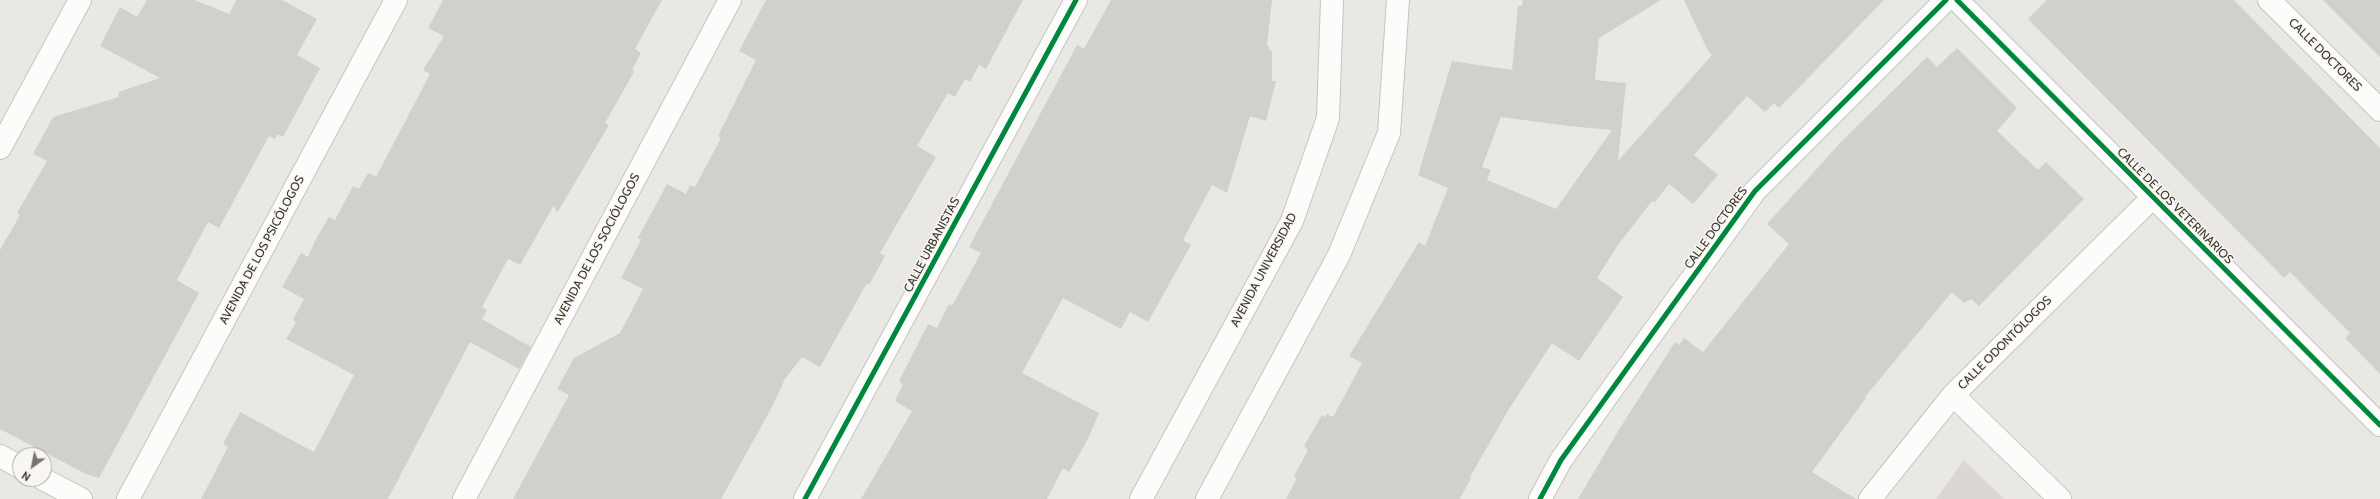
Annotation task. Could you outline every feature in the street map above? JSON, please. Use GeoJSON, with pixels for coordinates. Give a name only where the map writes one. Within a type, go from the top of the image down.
{"type":"FeatureCollection","features":[{"type":"Feature","properties":{"kind":"street"},"geometry":{"type":"LineString","coordinates":[[0,148],[80,0]]}},
{"type":"Feature","properties":{"kind":"street","name":"AVENIDA DE LOS PSICÓLOGOS"},"geometry":{"type":"LineString","coordinates":[[128,499],[396,0]]}},
{"type":"Feature","properties":{"kind":"street","name":"AVENIDA DE LOS SOCIÓLOGOS"},"geometry":{"type":"LineString","coordinates":[[464,499],[730,0]]}},
{"type":"Feature","properties":{"kind":"street","name":"CALLE URBANISTAS"},"geometry":{"type":"LineString","coordinates":[[805,499],[1076,0]]}},
{"type":"Feature","properties":{"kind":"street","name":"AVENIDA UNIVERSIDAD"},"geometry":{"type":"LineString","coordinates":[[1141,499],[1292,221],[1328,118],[1332,0]]}},
{"type":"Feature","properties":{"kind":"street"},"geometry":{"type":"LineString","coordinates":[[1208,499],[1339,255],[1389,133],[1398,0]]}},
{"type":"Feature","properties":{"kind":"street","name":"CALLE DOCTORES"},"geometry":{"type":"LineString","coordinates":[[1540,499],[1561,460],[1755,191],[1946,0]]}},
{"type":"Feature","properties":{"kind":"street","name":"CALLE DE LOS VETERINARIOS"},"geometry":{"type":"LineString","coordinates":[[1957,0],[2152,198],[2380,425]]}},
{"type":"Feature","properties":{"kind":"street","name":"CALLE DOCTORES"},"geometry":{"type":"LineString","coordinates":[[2269,0],[2380,110]]}},
{"type":"Feature","properties":{"kind":"street","name":"CALLE ODONTÓLOGOS"},"geometry":{"type":"LineString","coordinates":[[1870,499],[1953,394],[2152,198]]}},
{"type":"Feature","properties":{"kind":"street"},"geometry":{"type":"LineString","coordinates":[[1953,394],[2060,499]]}},
{"type":"Feature","properties":{"kind":"street"},"geometry":{"type":"LineString","coordinates":[[0,456],[12,463]]}},
{"type":"Feature","properties":{"kind":"street"},"geometry":{"type":"LineString","coordinates":[[52,484],[81,499]]}},
{"type":"Feature","properties":{"kind":"shaded area"},"geometry":{"type":"Polygon","coordinates":[[[1964,460],[2004,499],[1936,499],[1964,460]]]}},
{"type":"Feature","properties":{"kind":"building"},"geometry":{"type":"Polygon","coordinates":[[[147,0],[195,0],[229,14],[236,0],[282,0],[317,19],[297,55],[320,68],[283,137],[278,134],[275,139],[269,136],[219,228],[208,222],[177,280],[199,293],[99,478],[86,474],[52,456],[52,447],[34,447],[0,429],[0,250],[20,215],[17,213],[47,161],[33,154],[53,117],[119,97],[118,92],[160,78],[100,46],[120,7],[137,17],[147,0]]]}},
{"type":"Feature","properties":{"kind":"building"},"geometry":{"type":"Polygon","coordinates":[[[443,0],[662,0],[635,49],[641,53],[632,70],[634,72],[605,123],[609,125],[557,213],[554,205],[520,265],[508,259],[482,307],[487,310],[482,319],[531,347],[519,369],[470,342],[388,499],[201,499],[228,447],[223,444],[240,412],[314,452],[354,375],[286,339],[296,322],[293,320],[304,299],[282,287],[301,253],[308,257],[316,239],[329,217],[335,220],[353,186],[359,189],[368,173],[376,177],[430,74],[423,70],[444,36],[428,28],[443,0]]]}},
{"type":"Feature","properties":{"kind":"building"},"geometry":{"type":"Polygon","coordinates":[[[766,0],[1023,0],[986,69],[979,65],[970,82],[965,79],[955,97],[948,93],[917,146],[936,157],[880,253],[885,256],[869,285],[867,283],[820,367],[802,357],[785,379],[772,407],[721,499],[513,499],[569,395],[557,389],[574,358],[620,333],[643,289],[621,278],[641,240],[638,238],[667,184],[686,194],[690,185],[695,187],[721,138],[718,136],[756,60],[739,51],[766,0]]]}},
{"type":"Feature","properties":{"kind":"building"},"geometry":{"type":"Polygon","coordinates":[[[1111,0],[1272,0],[1267,45],[1272,52],[1272,81],[1276,81],[1266,121],[1250,116],[1227,193],[1212,185],[1183,240],[1191,245],[1148,322],[1130,312],[1121,329],[1063,298],[1022,373],[1099,413],[1087,441],[1069,472],[1063,468],[1047,499],[861,499],[912,411],[895,401],[903,384],[899,381],[928,324],[937,328],[949,304],[952,306],[981,253],[969,247],[1077,45],[1084,49],[1111,0]]]}},
{"type":"Feature","properties":{"kind":"building"},"geometry":{"type":"Polygon","coordinates":[[[1523,0],[1661,0],[1599,38],[1595,80],[1626,83],[1618,161],[1712,55],[1708,51],[1684,0],[1884,0],[1779,108],[1774,103],[1765,112],[1747,96],[1694,155],[1718,175],[1693,204],[1669,184],[1655,202],[1652,201],[1618,245],[1597,278],[1623,297],[1579,361],[1552,343],[1509,409],[1470,477],[1471,478],[1460,499],[1286,499],[1297,478],[1294,476],[1308,450],[1304,446],[1322,415],[1325,417],[1327,414],[1333,417],[1362,363],[1349,356],[1419,242],[1425,246],[1448,188],[1418,175],[1452,61],[1512,70],[1518,6],[1522,6],[1523,0]],[[1501,117],[1482,167],[1491,170],[1487,180],[1556,209],[1612,130],[1501,117]]]}},
{"type":"Feature","properties":{"kind":"building"},"geometry":{"type":"Polygon","coordinates":[[[2047,0],[2234,0],[2380,148],[2380,374],[2345,338],[2350,333],[2290,272],[2284,278],[2028,19],[2047,0]]]}},
{"type":"Feature","properties":{"kind":"building"},"geometry":{"type":"Polygon","coordinates":[[[2323,0],[2380,0],[2380,57],[2323,0]]]}},
{"type":"Feature","properties":{"kind":"building"},"geometry":{"type":"Polygon","coordinates":[[[1957,48],[2017,108],[1997,131],[2038,170],[2046,162],[2084,199],[1979,306],[1971,299],[1964,303],[1952,292],[1865,397],[1866,398],[1812,472],[1856,499],[1578,499],[1620,428],[1675,342],[1679,345],[1684,338],[1703,352],[1789,244],[1767,224],[1840,143],[1927,57],[1937,67],[1957,48]]]}},
{"type":"Feature","properties":{"kind":"cycle path"},"geometry":{"type":"LineString","coordinates":[[805,499],[1076,0]]}},
{"type":"Feature","properties":{"kind":"cycle path"},"geometry":{"type":"LineString","coordinates":[[1540,499],[1561,460],[1755,191],[1946,0]]}},
{"type":"Feature","properties":{"kind":"cycle path"},"geometry":{"type":"LineString","coordinates":[[1957,0],[2380,425]]}}]}
